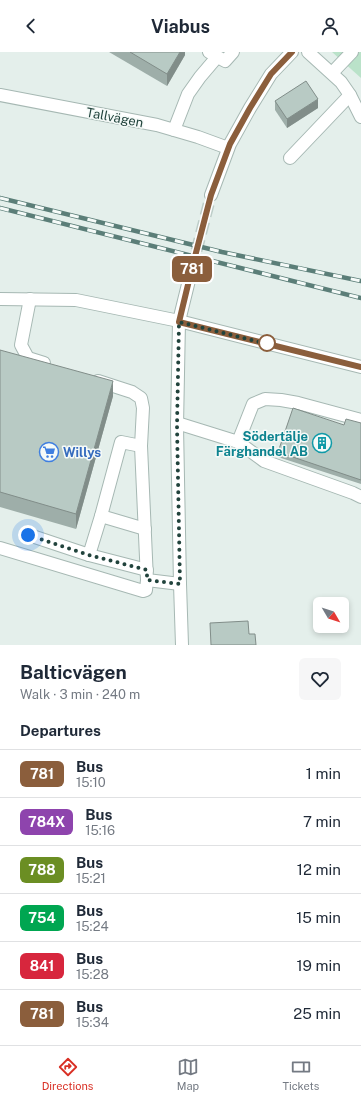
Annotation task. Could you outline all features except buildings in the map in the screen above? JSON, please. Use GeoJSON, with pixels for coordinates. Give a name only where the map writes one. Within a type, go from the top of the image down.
{"type":"FeatureCollection","features":[{"type":"Feature","properties":{"kind":"street"},"geometry":{"type":"LineString","coordinates":[[174,130],[188,94],[213,54],[225,61],[233,52]]}},
{"type":"Feature","properties":{"kind":"street"},"geometry":{"type":"LineString","coordinates":[[211,195],[228,148],[250,108],[271,74],[292,52]]}},
{"type":"Feature","properties":{"kind":"street"},"geometry":{"type":"LineString","coordinates":[[308,52],[341,82],[350,95],[361,117]]}},
{"type":"Feature","properties":{"kind":"street"},"geometry":{"type":"LineString","coordinates":[[332,73],[352,52]]}},
{"type":"Feature","properties":{"kind":"street","name":"Tallvägen"},"geometry":{"type":"LineString","coordinates":[[0,95],[157,125],[198,137],[228,148]]}},
{"type":"Feature","properties":{"kind":"street"},"geometry":{"type":"LineString","coordinates":[[290,158],[350,95]]}},
{"type":"Feature","properties":{"kind":"street"},"geometry":{"type":"LineString","coordinates":[[182,645],[177,424],[179,322],[192,268]]}},
{"type":"Feature","properties":{"kind":"street"},"geometry":{"type":"LineString","coordinates":[[0,299],[76,300],[179,322],[361,367]]}},
{"type":"Feature","properties":{"kind":"street"},"geometry":{"type":"LineString","coordinates":[[30,299],[20,345],[28,358],[58,368]]}},
{"type":"Feature","properties":{"kind":"street"},"geometry":{"type":"LineString","coordinates":[[0,548],[143,591],[146,590],[147,575],[141,446],[143,408],[141,398],[132,392],[87,378]]}},
{"type":"Feature","properties":{"kind":"street"},"geometry":{"type":"LineString","coordinates":[[238,442],[253,404],[265,399],[298,403],[361,420]]}},
{"type":"Feature","properties":{"kind":"street"},"geometry":{"type":"LineString","coordinates":[[177,424],[238,442],[264,461],[361,497]]}},
{"type":"Feature","properties":{"kind":"street"},"geometry":{"type":"LineString","coordinates":[[89,555],[121,442],[141,446]]}},
{"type":"Feature","properties":{"kind":"street"},"geometry":{"type":"LineString","coordinates":[[101,516],[145,529]]}},
{"type":"Feature","properties":{"kind":"street"},"geometry":{"type":"LineString","coordinates":[[28,535],[147,575],[180,584]]}},
{"type":"Feature","properties":{"kind":"green space"},"geometry":{"type":"Polygon","coordinates":[[[332,52],[361,52],[361,78],[332,52]]]}},
{"type":"Feature","properties":{"kind":"tunnel"},"geometry":{"type":"LineString","coordinates":[[192,268],[211,195]]}},
{"type":"Feature","properties":{"kind":"railway"},"geometry":{"type":"LineString","coordinates":[[0,198],[222,252],[361,281]]}},
{"type":"Feature","properties":{"kind":"railway"},"geometry":{"type":"LineString","coordinates":[[0,208],[361,298]]}},
{"type":"Feature","properties":{"kind":"bus line","name":"781"},"geometry":{"type":"LineString","coordinates":[[292,52],[271,74],[230,144],[211,195],[179,322],[361,367]]}},
{"type":"Feature","properties":{"kind":"place","name":"Södertälje Färghandel AB"},"geometry":{"type":"Point","coordinates":[322,443]}},
{"type":"Feature","properties":{"kind":"place","name":"Willys"},"geometry":{"type":"Point","coordinates":[49,452]}},
{"type":"Feature","properties":{"kind":"route"},"geometry":{"type":"LineString","coordinates":[[28,535],[89,555],[147,570],[147,580],[180,584],[177,426],[179,322],[272,345],[267,343]]}}]}
